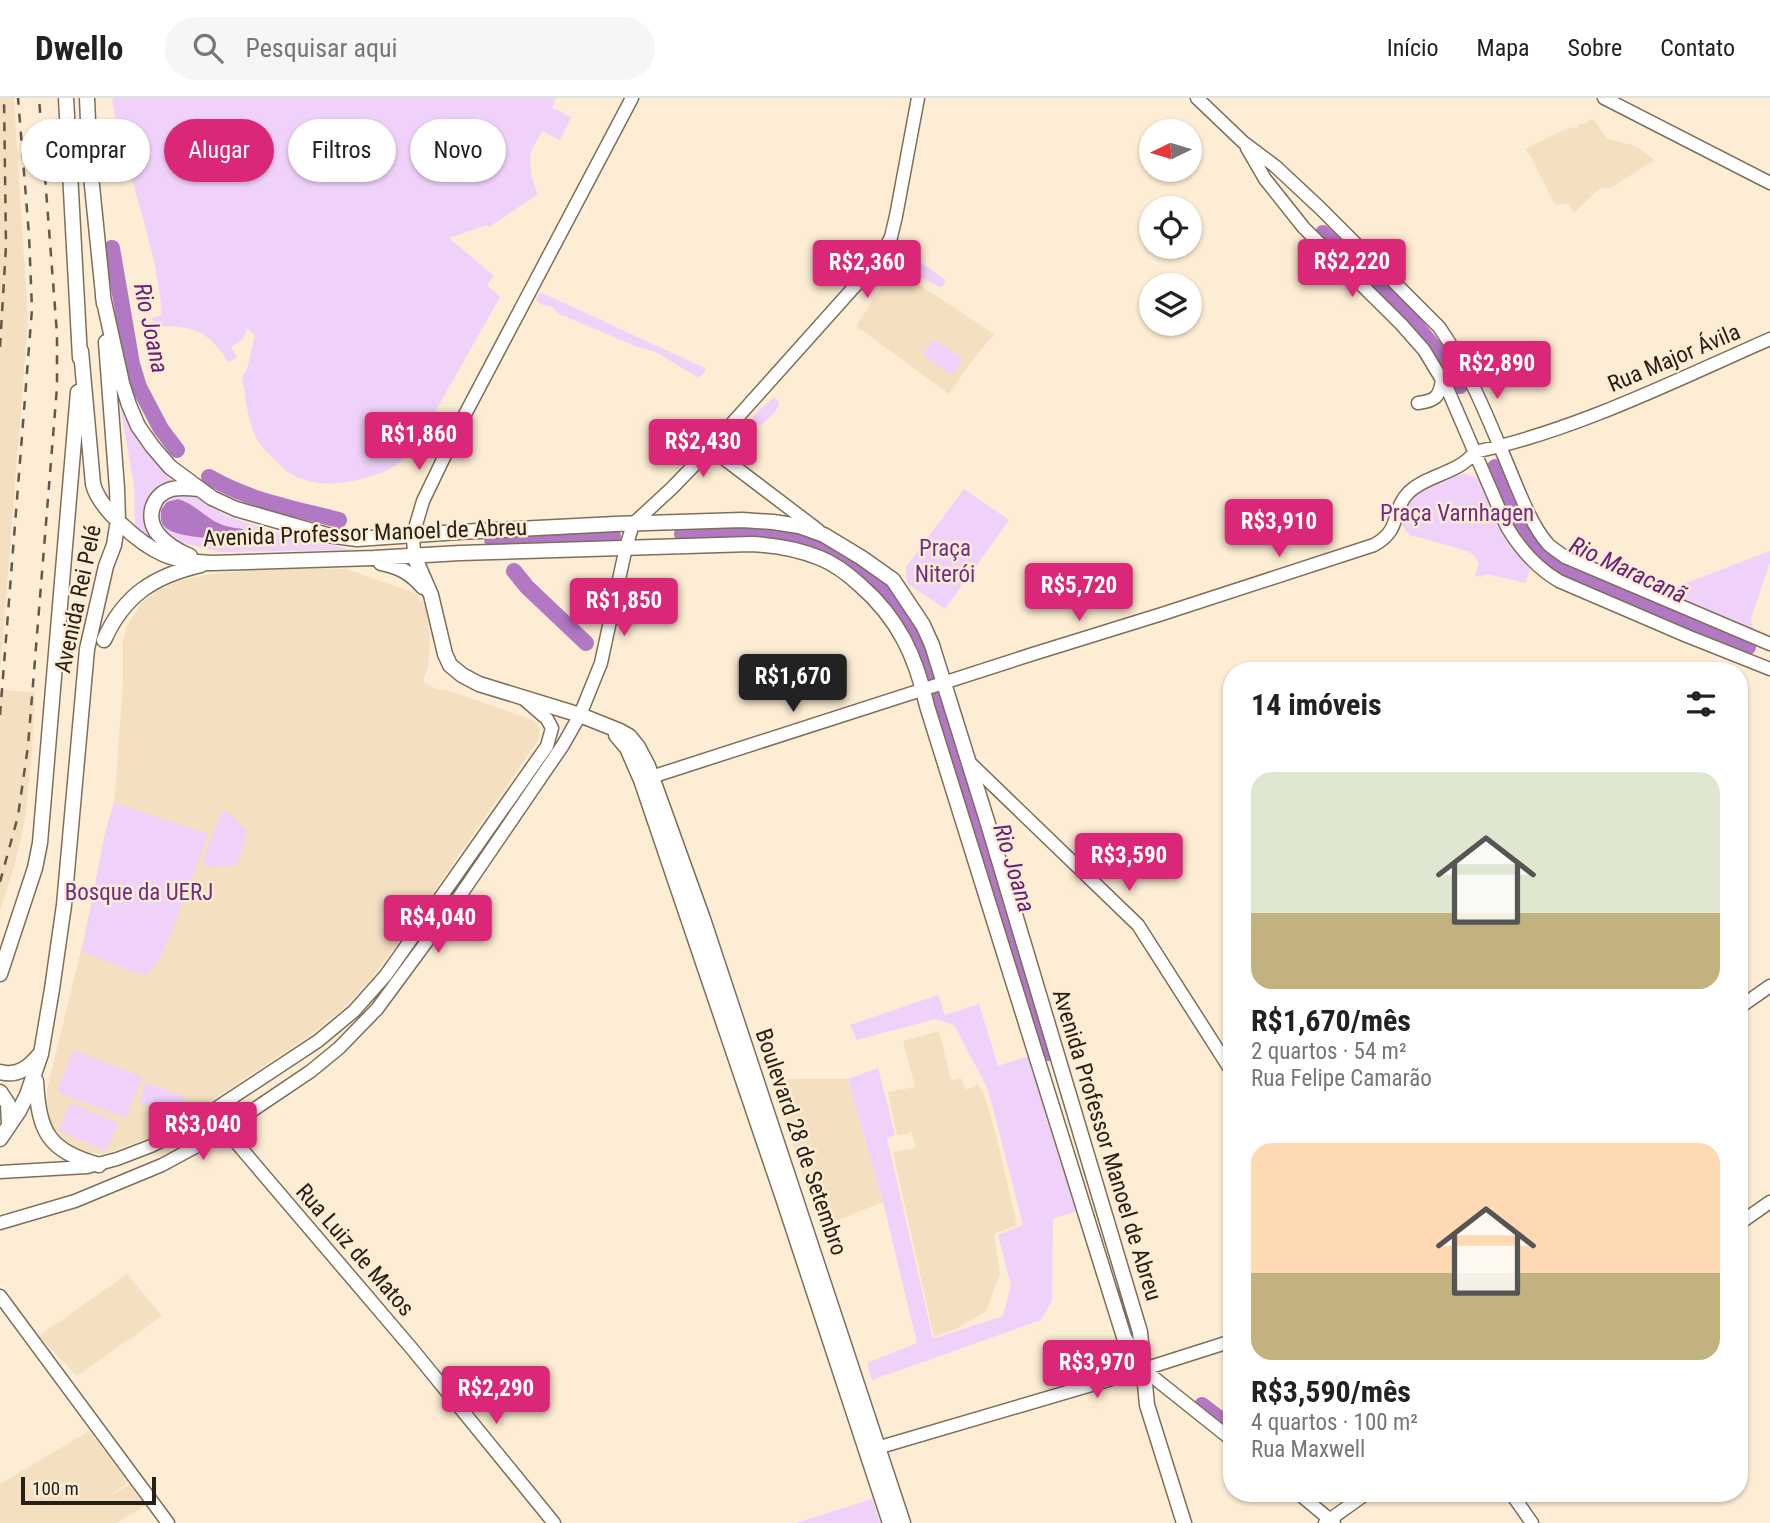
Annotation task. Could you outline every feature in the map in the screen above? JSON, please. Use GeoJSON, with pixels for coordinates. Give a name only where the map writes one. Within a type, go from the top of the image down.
{"type":"FeatureCollection","features":[{"type":"Feature","properties":{"kind":"main road","name":"Avenida Rei Pelé"},"geometry":{"type":"LineString","coordinates":[[66,98],[67,119]]}},
{"type":"Feature","properties":{"kind":"main road","name":"Avenida Rei Pelé"},"geometry":{"type":"LineString","coordinates":[[87,98],[88,119]]}},
{"type":"Feature","properties":{"kind":"main road"},"geometry":{"type":"LineString","coordinates":[[414,556],[413,535],[424,501],[461,422],[632,98]]}},
{"type":"Feature","properties":{"kind":"main road"},"geometry":{"type":"LineString","coordinates":[[0,1223],[75,1201],[124,1182],[225,1131],[312,1071],[377,1009],[453,906],[563,745],[580,715],[601,663],[633,524],[710,448],[881,257],[894,227],[918,98]]}},
{"type":"Feature","properties":{"kind":"main road"},"geometry":{"type":"LineString","coordinates":[[1197,98],[1243,142],[1275,166],[1320,208],[1439,327],[1471,382],[1513,478],[1538,530],[1549,545],[1565,557],[1763,644],[1768,666]]}},
{"type":"Feature","properties":{"kind":"main road"},"geometry":{"type":"LineString","coordinates":[[1604,98],[1770,183]]}},
{"type":"Feature","properties":{"kind":"main road"},"geometry":{"type":"LineString","coordinates":[[1243,142],[1265,179],[1304,228],[1424,350],[1444,384],[1507,527],[1516,541],[1545,572],[1559,581],[1644,618],[1768,666]]}},
{"type":"Feature","properties":{"kind":"main road","name":"Avenida Rei Pelé"},"geometry":{"type":"LineString","coordinates":[[0,974],[35,868],[40,843],[81,351],[71,182]]}},
{"type":"Feature","properties":{"kind":"main road","name":"Avenida Rei Pelé"},"geometry":{"type":"LineString","coordinates":[[4,1133],[27,1095],[41,1054],[64,905],[88,649],[118,520],[103,297],[92,182]]}},
{"type":"Feature","properties":{"kind":"main road","name":"Avenida Professor Manoel de Abreu"},"geometry":{"type":"LineString","coordinates":[[103,297],[122,383],[138,426],[170,467],[212,498],[236,509],[327,535],[357,539],[633,524],[752,521],[799,526],[824,535],[893,580],[923,625],[944,682],[1140,1332],[1143,1368]]}},
{"type":"Feature","properties":{"kind":"main road","name":"Rua Major Ávila"},"geometry":{"type":"LineString","coordinates":[[1475,452],[1514,443],[1605,410],[1770,339]]}},
{"type":"Feature","properties":{"kind":"main road","name":"Avenida Professor Manoel de Abreu"},"geometry":{"type":"LineString","coordinates":[[81,351],[95,490],[103,505],[118,520],[139,540],[162,554],[187,561],[212,563],[626,547],[774,545],[822,558],[849,575],[874,597],[891,617],[909,647],[1125,1337],[1143,1368]]}},
{"type":"Feature","properties":{"kind":"main road"},"geometry":{"type":"LineString","coordinates":[[1444,384],[1464,396],[1471,382]]}},
{"type":"Feature","properties":{"kind":"main road"},"geometry":{"type":"LineString","coordinates":[[1418,403],[1429,402],[1438,395],[1444,384]]}},
{"type":"Feature","properties":{"kind":"main road"},"geometry":{"type":"LineString","coordinates":[[710,448],[824,535]]}},
{"type":"Feature","properties":{"kind":"main road"},"geometry":{"type":"LineString","coordinates":[[647,778],[1374,545],[1387,538],[1400,506],[1416,486],[1461,466],[1475,452]]}},
{"type":"Feature","properties":{"kind":"main road"},"geometry":{"type":"LineString","coordinates":[[201,489],[169,490],[160,495],[152,509],[151,518],[158,534],[171,545],[193,558],[212,563]]}},
{"type":"Feature","properties":{"kind":"main road","name":"Boulevard 28 de Setembro"},"geometry":{"type":"LineString","coordinates":[[414,556],[431,595],[450,665],[479,684],[609,726],[629,736],[638,747],[647,778],[703,919],[873,1449],[890,1523]]}},
{"type":"Feature","properties":{"kind":"main road"},"geometry":{"type":"LineString","coordinates":[[374,558],[402,568],[414,576],[431,595]]}},
{"type":"Feature","properties":{"kind":"main road"},"geometry":{"type":"LineString","coordinates":[[104,640],[122,608],[140,591],[165,576],[186,568],[212,563]]}},
{"type":"Feature","properties":{"kind":"main road"},"geometry":{"type":"LineString","coordinates":[[3,1173],[99,1165],[162,1142],[211,1113],[318,1041],[354,1011],[386,975],[547,746],[552,728],[547,719],[522,697]]}},
{"type":"Feature","properties":{"kind":"main road"},"geometry":{"type":"LineString","coordinates":[[969,762],[1138,925],[1223,1058]]}},
{"type":"Feature","properties":{"kind":"main road"},"geometry":{"type":"LineString","coordinates":[[1748,1001],[1770,986]]}},
{"type":"Feature","properties":{"kind":"main road"},"geometry":{"type":"LineString","coordinates":[[0,1072],[9,1074],[24,1069],[41,1054]]}},
{"type":"Feature","properties":{"kind":"main road"},"geometry":{"type":"LineString","coordinates":[[35,1073],[39,1117],[49,1137],[68,1153],[99,1165]]}},
{"type":"Feature","properties":{"kind":"main road"},"geometry":{"type":"LineString","coordinates":[[0,1092],[8,1104],[4,1133]]}},
{"type":"Feature","properties":{"kind":"main road"},"geometry":{"type":"LineString","coordinates":[[1055,1113],[1065,1112],[1072,1106]]}},
{"type":"Feature","properties":{"kind":"main road","name":"Rua Luiz de Matos"},"geometry":{"type":"LineString","coordinates":[[211,1113],[413,1350],[554,1523]]}},
{"type":"Feature","properties":{"kind":"main road"},"geometry":{"type":"LineString","coordinates":[[1062,1139],[1069,1131],[1079,1131]]}},
{"type":"Feature","properties":{"kind":"main road"},"geometry":{"type":"LineString","coordinates":[[1748,1217],[1770,1202]]}},
{"type":"Feature","properties":{"kind":"main road"},"geometry":{"type":"LineString","coordinates":[[0,1214],[13,1218]]}},
{"type":"Feature","properties":{"kind":"main road"},"geometry":{"type":"LineString","coordinates":[[0,1297],[168,1523]]}},
{"type":"Feature","properties":{"kind":"main road"},"geometry":{"type":"LineString","coordinates":[[873,1449],[1223,1344]]}},
{"type":"Feature","properties":{"kind":"main road"},"geometry":{"type":"LineString","coordinates":[[1143,1368],[1223,1433]]}},
{"type":"Feature","properties":{"kind":"main road"},"geometry":{"type":"LineString","coordinates":[[1143,1368],[1147,1405],[1184,1523]]}},
{"type":"Feature","properties":{"kind":"main road","name":"Boulevard 28 de Setembro"},"geometry":{"type":"LineString","coordinates":[[873,1449],[904,1523]]}},
{"type":"Feature","properties":{"kind":"main road"},"geometry":{"type":"LineString","coordinates":[[1308,1502],[1330,1522],[1356,1502]]}},
{"type":"Feature","properties":{"kind":"main road"},"geometry":{"type":"LineString","coordinates":[[1517,1502],[1532,1523]]}},
{"type":"Feature","properties":{"kind":"shaded area"},"geometry":{"type":"Polygon","coordinates":[[[0,98],[14,98],[28,320],[0,674],[0,98]]]}},
{"type":"Feature","properties":{"kind":"shaded area"},"geometry":{"type":"Polygon","coordinates":[[[1591,119],[1607,139],[1636,146],[1654,160],[1611,188],[1600,188],[1574,213],[1568,203],[1555,205],[1525,149],[1570,127],[1577,129],[1580,124],[1591,119]]]}},
{"type":"Feature","properties":{"kind":"shaded area"},"geometry":{"type":"Polygon","coordinates":[[[894,268],[994,334],[949,394],[856,326],[894,268]]]}},
{"type":"Feature","properties":{"kind":"shaded area"},"geometry":{"type":"Polygon","coordinates":[[[178,499],[217,523],[243,529],[245,538],[202,538],[170,530],[162,523],[161,510],[167,502],[178,499]]]}},
{"type":"Feature","properties":{"kind":"shaded area"},"geometry":{"type":"Polygon","coordinates":[[[285,567],[346,569],[415,593],[426,610],[430,638],[428,666],[423,682],[438,690],[447,690],[533,720],[540,730],[539,739],[403,936],[370,980],[343,1009],[313,1033],[164,1132],[102,1154],[75,1148],[62,1140],[53,1128],[47,1111],[47,1090],[114,803],[126,628],[140,605],[156,591],[182,579],[285,567]]]}},
{"type":"Feature","properties":{"kind":"shaded area"},"geometry":{"type":"Polygon","coordinates":[[[0,690],[35,692],[25,819],[0,911],[0,690]]]}},
{"type":"Feature","properties":{"kind":"shaded area"},"geometry":{"type":"Polygon","coordinates":[[[939,1031],[951,1080],[961,1078],[966,1090],[978,1084],[985,1097],[1017,1225],[994,1234],[1000,1274],[986,1311],[956,1329],[934,1337],[893,1152],[916,1148],[912,1132],[897,1136],[888,1092],[915,1087],[903,1041],[939,1031]]]}},
{"type":"Feature","properties":{"kind":"shaded area"},"geometry":{"type":"Polygon","coordinates":[[[771,1079],[848,1079],[883,1202],[820,1227],[771,1079]]]}},
{"type":"Feature","properties":{"kind":"shaded area"},"geometry":{"type":"Polygon","coordinates":[[[127,1274],[162,1316],[77,1376],[39,1336],[127,1274]]]}},
{"type":"Feature","properties":{"kind":"shaded area"},"geometry":{"type":"Polygon","coordinates":[[[89,1431],[128,1482],[108,1497],[130,1484],[145,1506],[116,1523],[0,1523],[0,1484],[89,1431]]]}},
{"type":"Feature","properties":{"kind":"green space"},"geometry":{"type":"Polygon","coordinates":[[[112,98],[556,98],[552,108],[571,117],[560,140],[542,131],[532,150],[531,168],[538,194],[489,227],[487,225],[449,238],[494,276],[487,285],[500,297],[412,454],[409,453],[400,462],[374,475],[328,484],[307,481],[285,470],[258,441],[247,410],[242,377],[247,369],[255,335],[247,329],[243,339],[231,347],[237,358],[228,362],[213,342],[197,331],[153,326],[152,318],[162,315],[160,294],[133,182],[150,182],[150,119],[116,119],[112,98]]]}},
{"type":"Feature","properties":{"kind":"green space"},"geometry":{"type":"Polygon","coordinates":[[[903,249],[945,280],[944,286],[940,287],[922,278],[910,269],[901,259],[899,253],[903,249]]]}},
{"type":"Feature","properties":{"kind":"green space"},"geometry":{"type":"Polygon","coordinates":[[[542,293],[705,368],[705,372],[697,377],[656,352],[635,346],[557,313],[552,307],[538,302],[536,298],[542,293]]]}},
{"type":"Feature","properties":{"kind":"green space"},"geometry":{"type":"Polygon","coordinates":[[[933,339],[963,359],[953,375],[923,355],[933,339]]]}},
{"type":"Feature","properties":{"kind":"green space"},"geometry":{"type":"Polygon","coordinates":[[[120,396],[133,429],[144,447],[181,483],[149,504],[172,552],[144,536],[135,527],[134,485],[120,396]]]}},
{"type":"Feature","properties":{"kind":"green space"},"geometry":{"type":"Polygon","coordinates":[[[774,397],[779,402],[775,412],[761,425],[755,424],[754,415],[774,397]]]}},
{"type":"Feature","properties":{"kind":"green space","name":"Praça Varnhagen"},"geometry":{"type":"Polygon","coordinates":[[[1464,474],[1475,477],[1483,485],[1500,529],[1530,569],[1525,583],[1487,574],[1481,577],[1475,575],[1479,564],[1474,555],[1412,537],[1403,525],[1401,514],[1415,496],[1427,488],[1464,474]]]}},
{"type":"Feature","properties":{"kind":"green space","name":"Praça Niterói"},"geometry":{"type":"Polygon","coordinates":[[[964,489],[1009,520],[945,609],[907,583],[906,567],[964,489]]]}},
{"type":"Feature","properties":{"kind":"green space"},"geometry":{"type":"Polygon","coordinates":[[[170,495],[193,495],[225,515],[244,522],[286,535],[353,550],[220,552],[183,543],[163,530],[159,522],[160,506],[170,495]]]}},
{"type":"Feature","properties":{"kind":"green space"},"geometry":{"type":"Polygon","coordinates":[[[1770,551],[1770,562],[1751,619],[1755,636],[1653,595],[1668,588],[1770,551]]]}},
{"type":"Feature","properties":{"kind":"green space","name":"Bosque da UERJ"},"geometry":{"type":"Polygon","coordinates":[[[114,803],[208,834],[166,946],[158,962],[146,975],[82,952],[105,833],[114,803]]]}},
{"type":"Feature","properties":{"kind":"green space"},"geometry":{"type":"Polygon","coordinates":[[[226,811],[247,834],[237,865],[205,866],[203,860],[220,815],[226,811]]]}},
{"type":"Feature","properties":{"kind":"green space"},"geometry":{"type":"Polygon","coordinates":[[[938,995],[945,1015],[979,1004],[998,1066],[1032,1055],[1077,1211],[1053,1219],[1052,1301],[1041,1320],[872,1380],[867,1363],[917,1343],[883,1202],[848,1079],[878,1068],[895,1135],[887,1138],[933,1339],[1003,1316],[1011,1285],[998,1235],[1023,1225],[988,1089],[954,1025],[935,1019],[857,1040],[850,1025],[938,995]]]}},
{"type":"Feature","properties":{"kind":"green space"},"geometry":{"type":"Polygon","coordinates":[[[73,1050],[142,1077],[126,1118],[57,1092],[73,1050]]]}},
{"type":"Feature","properties":{"kind":"green space"},"geometry":{"type":"Polygon","coordinates":[[[146,1083],[185,1097],[178,1117],[139,1102],[146,1083]]]}},
{"type":"Feature","properties":{"kind":"green space"},"geometry":{"type":"Polygon","coordinates":[[[70,1103],[118,1123],[106,1151],[59,1131],[70,1103]]]}},
{"type":"Feature","properties":{"kind":"green space"},"geometry":{"type":"Polygon","coordinates":[[[872,1499],[880,1523],[796,1523],[872,1499]]]}},
{"type":"Feature","properties":{"kind":"waterway","name":"Rio Maracanã"},"geometry":{"type":"LineString","coordinates":[[1323,233],[1414,323],[1460,386]]}},
{"type":"Feature","properties":{"kind":"waterway","name":"Rio Joana"},"geometry":{"type":"LineString","coordinates":[[112,248],[132,364],[139,387],[161,429],[177,450]]}},
{"type":"Feature","properties":{"kind":"waterway","name":"Rio Maracanã"},"geometry":{"type":"LineString","coordinates":[[1495,467],[1516,515],[1532,542],[1557,565],[1573,575],[1748,647]]}},
{"type":"Feature","properties":{"kind":"waterway","name":"Rio Joana"},"geometry":{"type":"LineString","coordinates":[[209,477],[256,498],[339,520]]}},
{"type":"Feature","properties":{"kind":"waterway","name":"Rio Joana"},"geometry":{"type":"LineString","coordinates":[[682,534],[776,534],[806,540],[834,552],[868,576],[889,598],[930,675]]}},
{"type":"Feature","properties":{"kind":"waterway","name":"Rio Joana"},"geometry":{"type":"LineString","coordinates":[[492,540],[613,536]]}},
{"type":"Feature","properties":{"kind":"waterway"},"geometry":{"type":"LineString","coordinates":[[514,571],[527,587],[586,643]]}},
{"type":"Feature","properties":{"kind":"waterway","name":"Rio Joana"},"geometry":{"type":"LineString","coordinates":[[937,697],[1048,1053]]}},
{"type":"Feature","properties":{"kind":"waterway","name":"Rio Joana"},"geometry":{"type":"LineString","coordinates":[[1121,1296],[1130,1319]]}},
{"type":"Feature","properties":{"kind":"waterway","name":"Rio Joana"},"geometry":{"type":"LineString","coordinates":[[1202,1405],[1223,1421]]}},
{"type":"Feature","properties":{"kind":"railway"},"geometry":{"type":"LineString","coordinates":[[0,347],[6,246],[4,98]]}},
{"type":"Feature","properties":{"kind":"railway"},"geometry":{"type":"LineString","coordinates":[[0,715],[32,309],[18,98]]}},
{"type":"Feature","properties":{"kind":"railway"},"geometry":{"type":"LineString","coordinates":[[0,882],[18,816],[28,746],[57,387],[57,334],[39,98]]}}]}
